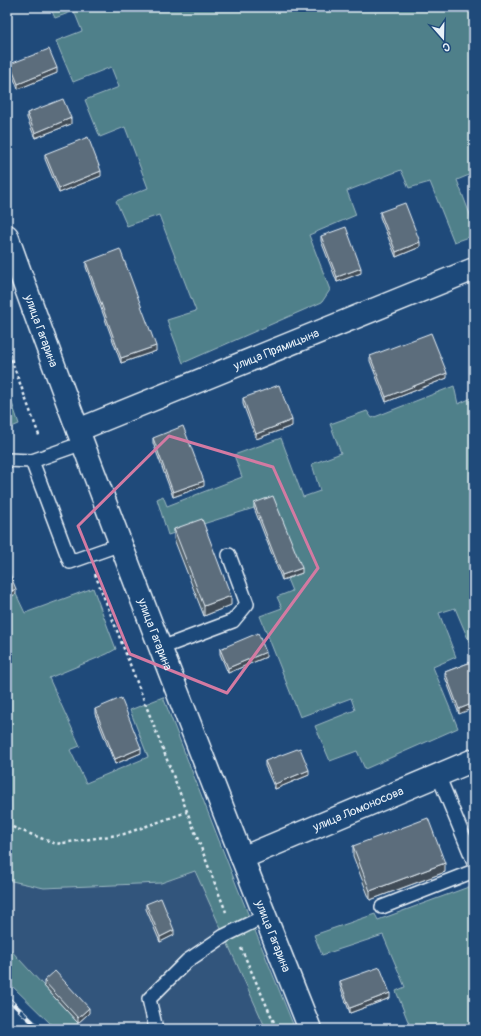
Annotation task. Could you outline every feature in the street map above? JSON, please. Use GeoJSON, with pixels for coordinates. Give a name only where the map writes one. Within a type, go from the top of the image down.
{"type":"FeatureCollection","features":[{"type":"Feature","properties":{"kind":"street","name":"улица Гагарина"},"geometry":{"type":"LineString","coordinates":[[7,236],[121,544],[242,858],[310,1029]]}},
{"type":"Feature","properties":{"kind":"street","name":"улица Прямицына"},"geometry":{"type":"LineString","coordinates":[[80,436],[474,270]]}},
{"type":"Feature","properties":{"kind":"street","name":"улица Ломоносова"},"geometry":{"type":"LineString","coordinates":[[242,858],[474,760]]}},
{"type":"Feature","properties":{"kind":"lane"},"geometry":{"type":"LineString","coordinates":[[7,460],[32,461],[46,456],[80,436]]}},
{"type":"Feature","properties":{"kind":"lane"},"geometry":{"type":"LineString","coordinates":[[32,461],[70,562],[121,544]]}},
{"type":"Feature","properties":{"kind":"lane"},"geometry":{"type":"LineString","coordinates":[[161,648],[233,621],[248,604],[229,555]]}},
{"type":"Feature","properties":{"kind":"lane"},"geometry":{"type":"LineString","coordinates":[[438,775],[474,862]]}},
{"type":"Feature","properties":{"kind":"lane"},"geometry":{"type":"LineString","coordinates":[[382,907],[474,871]]}},
{"type":"Feature","properties":{"kind":"lane"},"geometry":{"type":"LineString","coordinates":[[156,1029],[149,999],[187,961],[233,932],[265,916]]}},
{"type":"Feature","properties":{"kind":"path"},"geometry":{"type":"LineString","coordinates":[[7,348],[46,456]]}},
{"type":"Feature","properties":{"kind":"path"},"geometry":{"type":"LineString","coordinates":[[88,556],[233,932],[277,1029]]}},
{"type":"Feature","properties":{"kind":"path"},"geometry":{"type":"LineString","coordinates":[[7,825],[56,844],[124,834],[187,812]]}},
{"type":"Feature","properties":{"kind":"highlighted area"},"geometry":{"type":"Polygon","coordinates":[[[169,436],[273,467],[318,568],[227,693],[130,654],[78,526],[169,436]]]}},
{"type":"Feature","properties":{"kind":"shaded area"},"geometry":{"type":"Polygon","coordinates":[[[195,870],[266,1029],[73,1029],[77,1023],[7,946],[7,880],[44,888],[161,883],[195,870]]]}},
{"type":"Feature","properties":{"kind":"green space"},"geometry":{"type":"Polygon","coordinates":[[[50,7],[474,7],[474,173],[457,180],[474,225],[474,235],[454,242],[430,182],[409,188],[401,170],[347,191],[356,215],[309,235],[330,290],[322,302],[183,363],[167,320],[196,311],[159,215],[127,226],[116,201],[148,188],[125,127],[100,137],[85,100],[119,87],[111,67],[73,82],[56,41],[82,31],[74,11],[55,18],[50,7]]]}},
{"type":"Feature","properties":{"kind":"green space"},"geometry":{"type":"Polygon","coordinates":[[[454,386],[458,404],[474,397],[474,653],[455,608],[439,613],[456,657],[433,667],[458,728],[365,769],[357,751],[330,761],[315,726],[355,710],[351,698],[300,717],[260,616],[282,608],[277,597],[292,591],[287,579],[301,573],[273,501],[168,535],[157,499],[163,496],[167,506],[242,477],[234,455],[281,438],[303,497],[320,491],[312,464],[341,453],[330,424],[367,411],[372,418],[454,386]]]}},
{"type":"Feature","properties":{"kind":"green space"},"geometry":{"type":"Polygon","coordinates":[[[10,397],[19,424],[7,429],[7,398],[10,397]]]}},
{"type":"Feature","properties":{"kind":"green space"},"geometry":{"type":"Polygon","coordinates":[[[93,588],[116,649],[49,678],[80,746],[70,750],[86,783],[148,757],[130,710],[163,697],[236,884],[295,1029],[266,1029],[195,871],[161,883],[44,888],[7,880],[7,598],[16,594],[25,613],[93,588]]]}},
{"type":"Feature","properties":{"kind":"green space"},"geometry":{"type":"Polygon","coordinates":[[[474,885],[474,1029],[411,1029],[396,991],[405,987],[383,935],[322,955],[314,935],[375,914],[378,920],[474,885]]]}},
{"type":"Feature","properties":{"kind":"green space"},"geometry":{"type":"Polygon","coordinates":[[[7,946],[78,1023],[73,1029],[56,1029],[7,981],[7,946]]]}},
{"type":"Feature","properties":{"kind":"building"},"geometry":{"type":"Polygon","coordinates":[[[49,49],[57,68],[18,84],[10,64],[49,49]]]}},
{"type":"Feature","properties":{"kind":"building"},"geometry":{"type":"Polygon","coordinates":[[[63,99],[71,118],[35,133],[27,113],[63,99]]]}},
{"type":"Feature","properties":{"kind":"building"},"geometry":{"type":"Polygon","coordinates":[[[88,137],[101,171],[59,188],[45,154],[88,137]]]}},
{"type":"Feature","properties":{"kind":"building"},"geometry":{"type":"Polygon","coordinates":[[[405,203],[420,242],[396,252],[380,212],[405,203]]]}},
{"type":"Feature","properties":{"kind":"building"},"geometry":{"type":"Polygon","coordinates":[[[346,227],[361,268],[337,277],[321,236],[346,227]]]}},
{"type":"Feature","properties":{"kind":"building"},"geometry":{"type":"Polygon","coordinates":[[[120,249],[156,346],[121,358],[86,262],[120,249]]]}},
{"type":"Feature","properties":{"kind":"building"},"geometry":{"type":"Polygon","coordinates":[[[431,333],[447,373],[386,397],[370,356],[431,333]]]}},
{"type":"Feature","properties":{"kind":"building"},"geometry":{"type":"Polygon","coordinates":[[[279,385],[292,420],[256,434],[243,398],[279,385]]]}},
{"type":"Feature","properties":{"kind":"building"},"geometry":{"type":"Polygon","coordinates":[[[183,426],[204,481],[173,492],[153,438],[183,426]]]}},
{"type":"Feature","properties":{"kind":"building"},"geometry":{"type":"Polygon","coordinates":[[[273,496],[302,568],[282,575],[254,503],[273,496]]]}},
{"type":"Feature","properties":{"kind":"building"},"geometry":{"type":"Polygon","coordinates":[[[202,519],[231,596],[204,606],[174,529],[202,519]]]}},
{"type":"Feature","properties":{"kind":"building"},"geometry":{"type":"Polygon","coordinates":[[[7,567],[16,589],[7,593],[7,567]]]}},
{"type":"Feature","properties":{"kind":"building"},"geometry":{"type":"Polygon","coordinates":[[[258,633],[266,652],[228,668],[220,649],[258,633]]]}},
{"type":"Feature","properties":{"kind":"building"},"geometry":{"type":"Polygon","coordinates":[[[471,662],[474,670],[474,703],[459,709],[445,672],[471,662]]]}},
{"type":"Feature","properties":{"kind":"building"},"geometry":{"type":"Polygon","coordinates":[[[121,698],[141,748],[115,759],[95,709],[121,698]]]}},
{"type":"Feature","properties":{"kind":"building"},"geometry":{"type":"Polygon","coordinates":[[[300,748],[309,770],[275,784],[265,761],[300,748]]]}},
{"type":"Feature","properties":{"kind":"building"},"geometry":{"type":"Polygon","coordinates":[[[428,818],[445,863],[370,891],[353,846],[428,818]]]}},
{"type":"Feature","properties":{"kind":"building"},"geometry":{"type":"Polygon","coordinates":[[[161,898],[174,930],[160,937],[146,904],[161,898]]]}},
{"type":"Feature","properties":{"kind":"building"},"geometry":{"type":"Polygon","coordinates":[[[380,967],[390,993],[350,1008],[340,981],[380,967]]]}},
{"type":"Feature","properties":{"kind":"building"},"geometry":{"type":"Polygon","coordinates":[[[55,971],[89,1008],[78,1018],[44,981],[55,971]]]}},
{"type":"Feature","properties":{"kind":"railway"},"geometry":{"type":"LineString","coordinates":[[7,998],[40,1029]]}}]}
